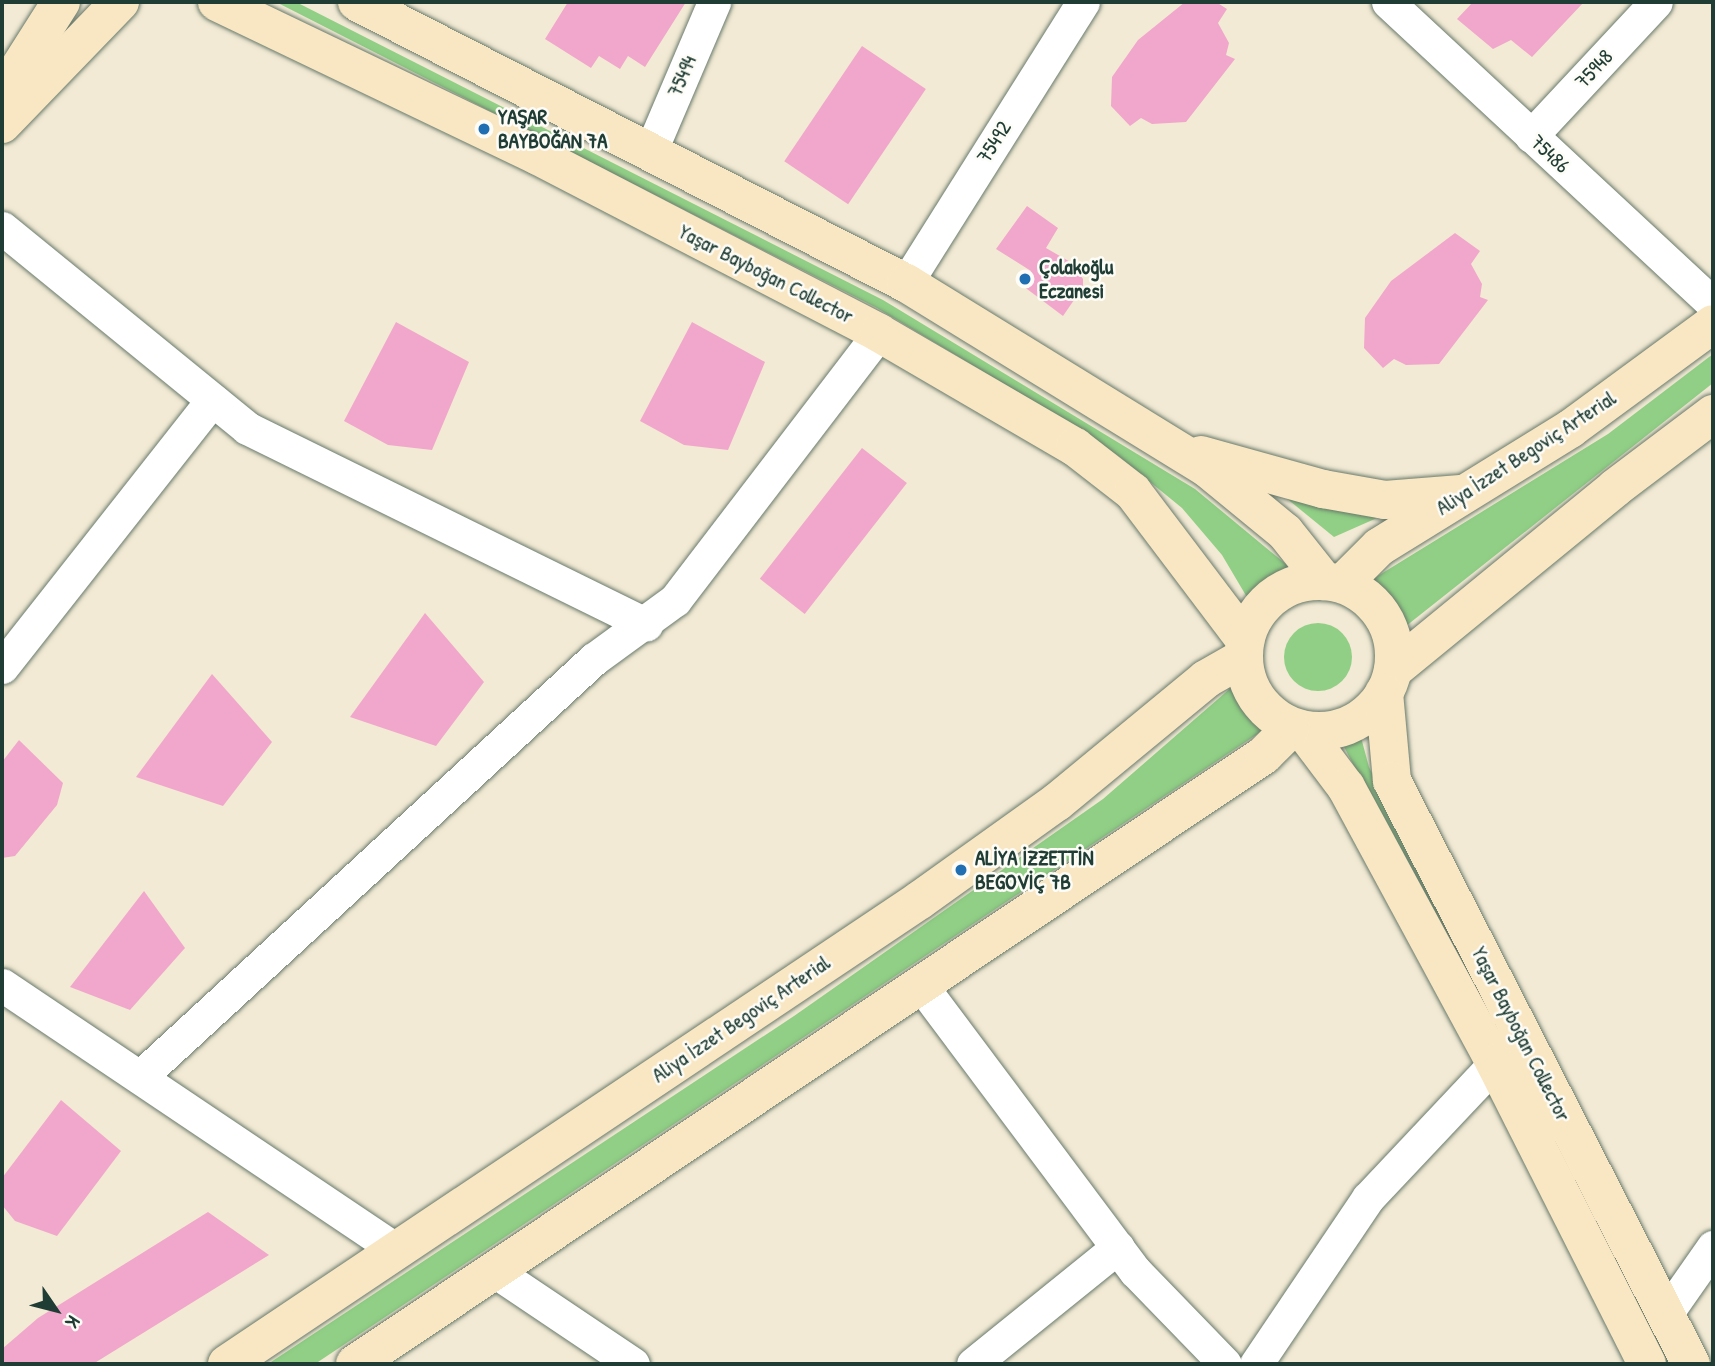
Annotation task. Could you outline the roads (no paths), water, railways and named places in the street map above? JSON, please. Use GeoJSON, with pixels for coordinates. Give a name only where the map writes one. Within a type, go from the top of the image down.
{"type":"FeatureCollection","features":[{"type":"Feature","properties":{"kind":"street"},"geometry":{"type":"LineString","coordinates":[[2,95],[61,2]]}},
{"type":"Feature","properties":{"kind":"street"},"geometry":{"type":"LineString","coordinates":[[2,124],[120,2]]}},
{"type":"Feature","properties":{"kind":"street","name":"Yaşar Bayboğan Collector"},"geometry":{"type":"LineString","coordinates":[[217,2],[538,156],[879,333],[1075,447],[1133,492],[1244,649]]}},
{"type":"Feature","properties":{"kind":"street"},"geometry":{"type":"LineString","coordinates":[[356,2],[651,150],[906,283],[1208,468],[1285,532],[1333,582],[1374,604],[1387,624],[1394,646],[1388,682]]}},
{"type":"Feature","properties":{"kind":"street","name":"75494"},"geometry":{"type":"LineString","coordinates":[[651,150],[713,2]]}},
{"type":"Feature","properties":{"kind":"street","name":"75492"},"geometry":{"type":"LineString","coordinates":[[906,283],[1083,2]]}},
{"type":"Feature","properties":{"kind":"street","name":"75486"},"geometry":{"type":"LineString","coordinates":[[1388,2],[1713,304]]}},
{"type":"Feature","properties":{"kind":"street","name":"75948"},"geometry":{"type":"LineString","coordinates":[[1531,136],[1656,2]]}},
{"type":"Feature","properties":{"kind":"street"},"geometry":{"type":"LineString","coordinates":[[2,228],[247,428],[646,624]]}},
{"type":"Feature","properties":{"kind":"street","name":"Aliya İzzet Begoviç Arterial"},"geometry":{"type":"LineString","coordinates":[[1333,582],[1379,547],[1570,429],[1713,324]]}},
{"type":"Feature","properties":{"kind":"street"},"geometry":{"type":"LineString","coordinates":[[140,1077],[594,659],[646,624],[675,600],[879,333]]}},
{"type":"Feature","properties":{"kind":"street"},"geometry":{"type":"LineString","coordinates":[[2,667],[212,400]]}},
{"type":"Feature","properties":{"kind":"street"},"geometry":{"type":"LineString","coordinates":[[1333,582],[1286,587],[1266,602],[1244,649],[1251,689],[1264,707],[1297,729],[1326,730],[1359,720],[1388,682],[1604,497],[1713,414]]}},
{"type":"Feature","properties":{"kind":"street"},"geometry":{"type":"LineString","coordinates":[[1177,449],[1323,489],[1385,500],[1466,493]]}},
{"type":"Feature","properties":{"kind":"street","name":"Aliya İzzet Begoviç Arterial"},"geometry":{"type":"LineString","coordinates":[[227,1364],[920,900],[1057,802],[1244,649]]}},
{"type":"Feature","properties":{"kind":"street","name":"Yaşar Bayboğan Collector"},"geometry":{"type":"LineString","coordinates":[[1388,682],[1392,781],[1691,1364]]}},
{"type":"Feature","properties":{"kind":"street"},"geometry":{"type":"LineString","coordinates":[[355,1364],[1264,755],[1297,729]]}},
{"type":"Feature","properties":{"kind":"street","name":"Yaşar Bayboğan Collector"},"geometry":{"type":"LineString","coordinates":[[1297,729],[1346,787],[1495,1063],[1647,1364]]}},
{"type":"Feature","properties":{"kind":"street"},"geometry":{"type":"LineString","coordinates":[[2,985],[395,1249]]}},
{"type":"Feature","properties":{"kind":"street"},"geometry":{"type":"LineString","coordinates":[[921,985],[1118,1247],[1224,1364]]}},
{"type":"Feature","properties":{"kind":"street"},"geometry":{"type":"LineString","coordinates":[[1255,1364],[1368,1198],[1495,1063]]}},
{"type":"Feature","properties":{"kind":"street"},"geometry":{"type":"LineString","coordinates":[[973,1364],[1118,1247]]}},
{"type":"Feature","properties":{"kind":"street"},"geometry":{"type":"LineString","coordinates":[[1666,1314],[1713,1247]]}},
{"type":"Feature","properties":{"kind":"street"},"geometry":{"type":"LineString","coordinates":[[496,1272],[633,1364]]}},
{"type":"Feature","properties":{"kind":"place","name":"YAŞAR BAYBOĞAN 7A"},"geometry":{"type":"Point","coordinates":[484,129]}},
{"type":"Feature","properties":{"kind":"place","name":"Çolakoğlu Eczanesi"},"geometry":{"type":"Point","coordinates":[1025,279]}},
{"type":"Feature","properties":{"kind":"place","name":"ALİYA İZZETTİN BEGOVİÇ 7B"},"geometry":{"type":"Point","coordinates":[961,870]}}]}
